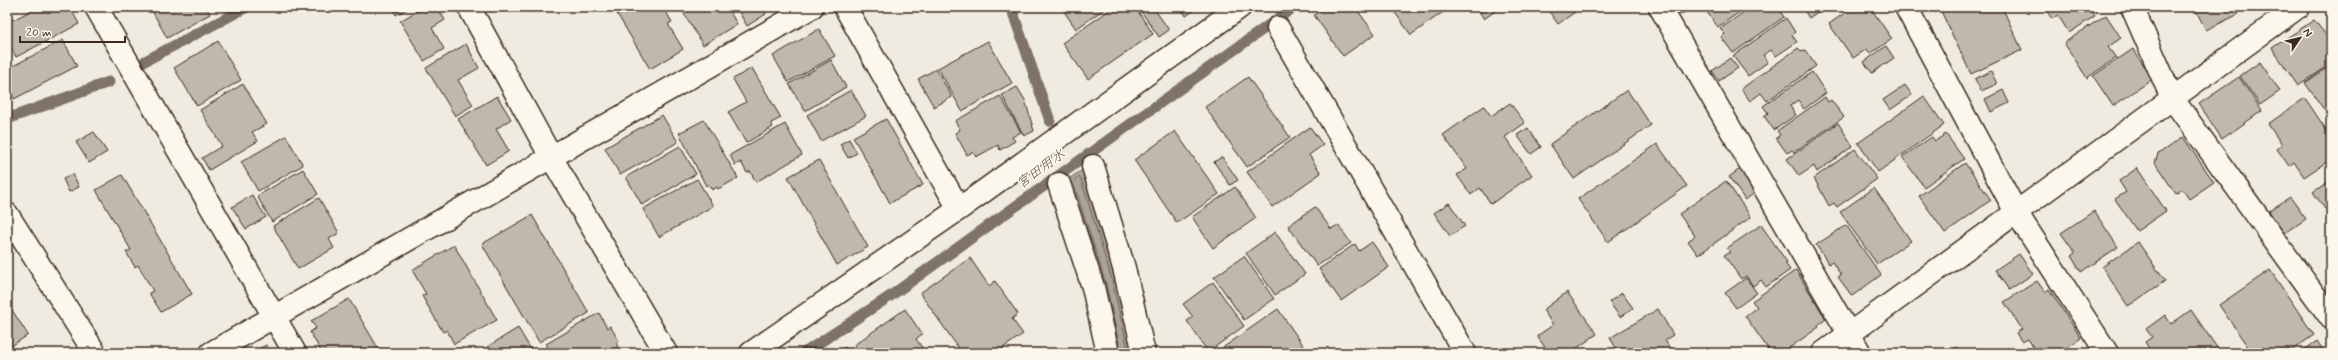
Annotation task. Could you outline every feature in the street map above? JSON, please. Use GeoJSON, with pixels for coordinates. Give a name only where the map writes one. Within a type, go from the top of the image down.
{"type":"FeatureCollection","features":[{"type":"Feature","properties":{"kind":"street"},"geometry":{"type":"LineString","coordinates":[[96,7],[295,353]]}},
{"type":"Feature","properties":{"kind":"street"},"geometry":{"type":"LineString","coordinates":[[469,7],[551,157],[666,353]]}},
{"type":"Feature","properties":{"kind":"street"},"geometry":{"type":"LineString","coordinates":[[210,353],[274,318],[812,7]]}},
{"type":"Feature","properties":{"kind":"street"},"geometry":{"type":"LineString","coordinates":[[845,7],[959,209]]}},
{"type":"Feature","properties":{"kind":"street"},"geometry":{"type":"LineString","coordinates":[[751,353],[959,209],[1240,7]]}},
{"type":"Feature","properties":{"kind":"street"},"geometry":{"type":"LineString","coordinates":[[1660,7],[1860,353]]}},
{"type":"Feature","properties":{"kind":"street"},"geometry":{"type":"LineString","coordinates":[[1906,7],[2016,212],[2107,353]]}},
{"type":"Feature","properties":{"kind":"street"},"geometry":{"type":"LineString","coordinates":[[2132,7],[2172,98],[2331,318]]}},
{"type":"Feature","properties":{"kind":"street"},"geometry":{"type":"LineString","coordinates":[[1823,353],[2298,7]]}},
{"type":"Feature","properties":{"kind":"street"},"geometry":{"type":"LineString","coordinates":[[1278,28],[1465,353]]}},
{"type":"Feature","properties":{"kind":"street"},"geometry":{"type":"LineString","coordinates":[[1093,166],[1124,268],[1144,353]]}},
{"type":"Feature","properties":{"kind":"street"},"geometry":{"type":"LineString","coordinates":[[1059,184],[1094,287],[1108,353]]}},
{"type":"Feature","properties":{"kind":"street"},"geometry":{"type":"LineString","coordinates":[[7,214],[95,353]]}},
{"type":"Feature","properties":{"kind":"water"},"geometry":{"type":"Polygon","coordinates":[[[1082,170],[1116,279],[1133,353],[1117,353],[1068,179],[1082,170]]]}},
{"type":"Feature","properties":{"kind":"building"},"geometry":{"type":"Polygon","coordinates":[[[38,7],[70,7],[79,24],[16,57],[7,39],[7,23],[38,7]]]}},
{"type":"Feature","properties":{"kind":"building"},"geometry":{"type":"Polygon","coordinates":[[[150,7],[206,7],[210,14],[167,38],[150,7]]]}},
{"type":"Feature","properties":{"kind":"building"},"geometry":{"type":"Polygon","coordinates":[[[392,7],[410,7],[396,15],[392,7]]]}},
{"type":"Feature","properties":{"kind":"building"},"geometry":{"type":"Polygon","coordinates":[[[424,7],[437,7],[445,20],[432,28],[444,49],[424,61],[400,21],[424,7]]]}},
{"type":"Feature","properties":{"kind":"building"},"geometry":{"type":"Polygon","coordinates":[[[613,7],[663,7],[672,22],[668,24],[683,49],[650,69],[613,7]]]}},
{"type":"Feature","properties":{"kind":"building"},"geometry":{"type":"Polygon","coordinates":[[[680,7],[727,7],[737,24],[703,45],[680,7]]]}},
{"type":"Feature","properties":{"kind":"building"},"geometry":{"type":"Polygon","coordinates":[[[736,7],[762,7],[766,14],[747,26],[736,7]]]}},
{"type":"Feature","properties":{"kind":"building"},"geometry":{"type":"Polygon","coordinates":[[[1061,7],[1107,7],[1076,29],[1061,7]]]}},
{"type":"Feature","properties":{"kind":"building"},"geometry":{"type":"Polygon","coordinates":[[[1114,7],[1135,7],[1153,34],[1088,79],[1062,43],[1114,7]]]}},
{"type":"Feature","properties":{"kind":"building"},"geometry":{"type":"Polygon","coordinates":[[[1138,7],[1153,7],[1169,30],[1159,37],[1138,7]]]}},
{"type":"Feature","properties":{"kind":"building"},"geometry":{"type":"Polygon","coordinates":[[[1180,7],[1199,7],[1186,16],[1180,7]]]}},
{"type":"Feature","properties":{"kind":"building"},"geometry":{"type":"Polygon","coordinates":[[[1326,7],[1355,7],[1375,34],[1343,56],[1314,15],[1326,7]]]}},
{"type":"Feature","properties":{"kind":"building"},"geometry":{"type":"Polygon","coordinates":[[[1391,7],[1450,7],[1411,35],[1391,7]]]}},
{"type":"Feature","properties":{"kind":"building"},"geometry":{"type":"Polygon","coordinates":[[[1496,7],[1498,9],[1484,19],[1477,8],[1496,7]]]}},
{"type":"Feature","properties":{"kind":"building"},"geometry":{"type":"Polygon","coordinates":[[[1546,7],[1582,7],[1558,24],[1546,7]]]}},
{"type":"Feature","properties":{"kind":"building"},"geometry":{"type":"Polygon","coordinates":[[[1674,7],[1692,7],[1680,15],[1674,7]]]}},
{"type":"Feature","properties":{"kind":"building"},"geometry":{"type":"Polygon","coordinates":[[[1711,7],[1747,7],[1718,27],[1707,12],[1712,9],[1711,7]]]}},
{"type":"Feature","properties":{"kind":"building"},"geometry":{"type":"Polygon","coordinates":[[[1751,7],[1777,7],[1784,17],[1733,53],[1721,37],[1725,34],[1720,29],[1751,7]]]}},
{"type":"Feature","properties":{"kind":"building"},"geometry":{"type":"Polygon","coordinates":[[[1802,7],[1825,7],[1809,18],[1802,7]]]}},
{"type":"Feature","properties":{"kind":"building"},"geometry":{"type":"Polygon","coordinates":[[[1853,7],[1870,7],[1892,39],[1870,54],[1867,49],[1853,58],[1829,24],[1853,7]]]}},
{"type":"Feature","properties":{"kind":"building"},"geometry":{"type":"Polygon","coordinates":[[[1939,7],[2002,7],[2022,50],[1971,74],[1939,7]]]}},
{"type":"Feature","properties":{"kind":"building"},"geometry":{"type":"Polygon","coordinates":[[[2044,7],[2089,7],[2095,16],[2069,33],[2058,15],[2052,19],[2044,7]]]}},
{"type":"Feature","properties":{"kind":"building"},"geometry":{"type":"Polygon","coordinates":[[[2194,7],[2235,7],[2239,14],[2206,30],[2194,7]]]}},
{"type":"Feature","properties":{"kind":"building"},"geometry":{"type":"Polygon","coordinates":[[[2106,15],[2121,38],[2108,47],[2116,58],[2087,78],[2064,43],[2106,15]]]}},
{"type":"Feature","properties":{"kind":"building"},"geometry":{"type":"Polygon","coordinates":[[[1786,18],[1795,32],[1792,35],[1797,42],[1776,56],[1771,50],[1763,55],[1768,62],[1748,76],[1733,56],[1786,18]]]}},
{"type":"Feature","properties":{"kind":"building"},"geometry":{"type":"Polygon","coordinates":[[[2314,20],[2331,41],[2331,64],[2298,86],[2272,48],[2314,20]]]}},
{"type":"Feature","properties":{"kind":"building"},"geometry":{"type":"Polygon","coordinates":[[[819,29],[835,56],[788,82],[773,56],[819,29]]]}},
{"type":"Feature","properties":{"kind":"building"},"geometry":{"type":"Polygon","coordinates":[[[63,40],[77,66],[14,99],[7,86],[7,69],[63,40]]]}},
{"type":"Feature","properties":{"kind":"building"},"geometry":{"type":"Polygon","coordinates":[[[218,41],[241,80],[197,106],[174,68],[218,41]]]}},
{"type":"Feature","properties":{"kind":"building"},"geometry":{"type":"Polygon","coordinates":[[[988,41],[1012,83],[962,111],[938,68],[988,41]]]}},
{"type":"Feature","properties":{"kind":"building"},"geometry":{"type":"Polygon","coordinates":[[[466,44],[479,68],[458,80],[473,105],[455,116],[426,68],[466,44]]]}},
{"type":"Feature","properties":{"kind":"building"},"geometry":{"type":"Polygon","coordinates":[[[1886,46],[1894,58],[1872,73],[1864,62],[1886,46]]]}},
{"type":"Feature","properties":{"kind":"building"},"geometry":{"type":"Polygon","coordinates":[[[1798,48],[1802,52],[1805,50],[1816,66],[1767,101],[1761,93],[1750,101],[1741,89],[1798,48]]]}},
{"type":"Feature","properties":{"kind":"building"},"geometry":{"type":"Polygon","coordinates":[[[2133,49],[2153,79],[2113,106],[2093,76],[2133,49]]]}},
{"type":"Feature","properties":{"kind":"building"},"geometry":{"type":"Polygon","coordinates":[[[1730,58],[1738,68],[1719,81],[1712,71],[1730,58]]]}},
{"type":"Feature","properties":{"kind":"building"},"geometry":{"type":"Polygon","coordinates":[[[831,60],[846,87],[805,111],[789,84],[831,60]]]}},
{"type":"Feature","properties":{"kind":"building"},"geometry":{"type":"Polygon","coordinates":[[[2260,62],[2280,91],[2260,105],[2240,76],[2260,62]]]}},
{"type":"Feature","properties":{"kind":"building"},"geometry":{"type":"Polygon","coordinates":[[[2331,65],[2331,117],[2330,118],[2305,83],[2331,65]]]}},
{"type":"Feature","properties":{"kind":"building"},"geometry":{"type":"Polygon","coordinates":[[[752,68],[781,118],[771,123],[773,127],[746,143],[728,112],[746,102],[733,79],[752,68]]]}},
{"type":"Feature","properties":{"kind":"building"},"geometry":{"type":"Polygon","coordinates":[[[936,69],[952,97],[934,107],[918,79],[936,69]]]}},
{"type":"Feature","properties":{"kind":"building"},"geometry":{"type":"Polygon","coordinates":[[[1991,71],[1997,84],[1981,91],[1975,79],[1991,71]]]}},
{"type":"Feature","properties":{"kind":"building"},"geometry":{"type":"Polygon","coordinates":[[[1812,72],[1826,93],[1804,109],[1798,100],[1790,106],[1796,115],[1774,130],[1764,116],[1768,113],[1763,106],[1812,72]]]}},
{"type":"Feature","properties":{"kind":"building"},"geometry":{"type":"Polygon","coordinates":[[[1248,77],[1290,137],[1247,167],[1205,107],[1248,77]]]}},
{"type":"Feature","properties":{"kind":"building"},"geometry":{"type":"Polygon","coordinates":[[[2239,77],[2262,111],[2222,139],[2199,104],[2239,77]]]}},
{"type":"Feature","properties":{"kind":"building"},"geometry":{"type":"Polygon","coordinates":[[[243,84],[267,124],[252,132],[258,141],[209,170],[202,158],[222,146],[200,110],[243,84]]]}},
{"type":"Feature","properties":{"kind":"building"},"geometry":{"type":"Polygon","coordinates":[[[1905,85],[1912,95],[1890,110],[1883,100],[1905,85]]]}},
{"type":"Feature","properties":{"kind":"building"},"geometry":{"type":"Polygon","coordinates":[[[1017,87],[1025,100],[1034,131],[1024,136],[1002,95],[1017,87]]]}},
{"type":"Feature","properties":{"kind":"building"},"geometry":{"type":"Polygon","coordinates":[[[851,90],[866,116],[821,141],[807,115],[851,90]]]}},
{"type":"Feature","properties":{"kind":"building"},"geometry":{"type":"Polygon","coordinates":[[[1627,90],[1651,125],[1574,179],[1550,144],[1627,90]]]}},
{"type":"Feature","properties":{"kind":"building"},"geometry":{"type":"Polygon","coordinates":[[[2003,90],[2009,103],[1991,112],[1985,99],[2003,90]]]}},
{"type":"Feature","properties":{"kind":"building"},"geometry":{"type":"Polygon","coordinates":[[[497,96],[511,119],[496,129],[509,151],[486,165],[458,119],[497,96]]]}},
{"type":"Feature","properties":{"kind":"building"},"geometry":{"type":"Polygon","coordinates":[[[1000,96],[1021,132],[1012,137],[1015,141],[1000,150],[998,145],[976,157],[973,152],[967,155],[955,133],[960,130],[955,121],[1000,96]]]}},
{"type":"Feature","properties":{"kind":"building"},"geometry":{"type":"Polygon","coordinates":[[[1924,96],[1944,125],[1878,172],[1858,143],[1924,96]]]}},
{"type":"Feature","properties":{"kind":"building"},"geometry":{"type":"Polygon","coordinates":[[[1825,97],[1828,102],[1831,100],[1844,117],[1794,152],[1792,150],[1787,153],[1776,138],[1780,135],[1777,131],[1825,97]]]}},
{"type":"Feature","properties":{"kind":"building"},"geometry":{"type":"Polygon","coordinates":[[[2305,98],[2331,137],[2331,159],[2304,177],[2294,162],[2289,166],[2277,149],[2282,145],[2268,124],[2305,98]]]}},
{"type":"Feature","properties":{"kind":"building"},"geometry":{"type":"Polygon","coordinates":[[[1510,103],[1525,123],[1505,137],[1532,175],[1491,204],[1480,188],[1471,195],[1457,175],[1467,169],[1443,135],[1484,106],[1491,116],[1510,103]]]}},
{"type":"Feature","properties":{"kind":"building"},"geometry":{"type":"Polygon","coordinates":[[[662,115],[678,142],[620,175],[605,148],[662,115]]]}},
{"type":"Feature","properties":{"kind":"building"},"geometry":{"type":"Polygon","coordinates":[[[886,119],[923,185],[890,203],[853,137],[886,119]]]}},
{"type":"Feature","properties":{"kind":"building"},"geometry":{"type":"Polygon","coordinates":[[[704,120],[738,178],[718,189],[717,187],[712,190],[708,184],[706,186],[679,133],[704,120]]]}},
{"type":"Feature","properties":{"kind":"building"},"geometry":{"type":"Polygon","coordinates":[[[1838,123],[1853,146],[1817,172],[1814,166],[1799,176],[1787,159],[1838,123]]]}},
{"type":"Feature","properties":{"kind":"building"},"geometry":{"type":"Polygon","coordinates":[[[785,124],[802,155],[756,182],[750,171],[747,173],[741,162],[735,165],[730,155],[785,124]]]}},
{"type":"Feature","properties":{"kind":"building"},"geometry":{"type":"Polygon","coordinates":[[[1310,127],[1323,145],[1309,155],[1321,173],[1272,207],[1247,172],[1310,127]]]}},
{"type":"Feature","properties":{"kind":"building"},"geometry":{"type":"Polygon","coordinates":[[[1528,128],[1541,147],[1531,154],[1517,135],[1528,128]]]}},
{"type":"Feature","properties":{"kind":"building"},"geometry":{"type":"Polygon","coordinates":[[[1175,131],[1219,194],[1177,223],[1134,160],[1175,131]]]}},
{"type":"Feature","properties":{"kind":"building"},"geometry":{"type":"Polygon","coordinates":[[[94,132],[107,152],[89,163],[76,142],[94,132]]]}},
{"type":"Feature","properties":{"kind":"building"},"geometry":{"type":"Polygon","coordinates":[[[1946,134],[1964,159],[1924,187],[1902,157],[1932,137],[1935,141],[1946,134]]]}},
{"type":"Feature","properties":{"kind":"building"},"geometry":{"type":"Polygon","coordinates":[[[286,136],[303,165],[258,191],[241,162],[286,136]]]}},
{"type":"Feature","properties":{"kind":"building"},"geometry":{"type":"Polygon","coordinates":[[[2183,137],[2214,182],[2189,199],[2182,189],[2176,194],[2155,163],[2158,154],[2183,137]]]}},
{"type":"Feature","properties":{"kind":"building"},"geometry":{"type":"Polygon","coordinates":[[[849,139],[857,153],[848,158],[840,144],[849,139]]]}},
{"type":"Feature","properties":{"kind":"building"},"geometry":{"type":"Polygon","coordinates":[[[1657,144],[1687,186],[1608,242],[1578,199],[1657,144]]]}},
{"type":"Feature","properties":{"kind":"building"},"geometry":{"type":"Polygon","coordinates":[[[680,146],[696,174],[642,205],[626,177],[680,146]]]}},
{"type":"Feature","properties":{"kind":"building"},"geometry":{"type":"Polygon","coordinates":[[[1855,149],[1877,179],[1837,207],[1834,203],[1829,206],[1814,178],[1855,149]]]}},
{"type":"Feature","properties":{"kind":"building"},"geometry":{"type":"Polygon","coordinates":[[[1222,157],[1238,180],[1230,185],[1214,162],[1222,157]]]}},
{"type":"Feature","properties":{"kind":"building"},"geometry":{"type":"Polygon","coordinates":[[[819,160],[868,247],[837,265],[788,177],[819,160]]]}},
{"type":"Feature","properties":{"kind":"building"},"geometry":{"type":"Polygon","coordinates":[[[1965,163],[1991,200],[1945,233],[1919,196],[1965,163]]]}},
{"type":"Feature","properties":{"kind":"building"},"geometry":{"type":"Polygon","coordinates":[[[2137,168],[2166,211],[2137,231],[2115,199],[2126,192],[2119,181],[2137,168]]]}},
{"type":"Feature","properties":{"kind":"building"},"geometry":{"type":"Polygon","coordinates":[[[303,169],[318,194],[272,222],[257,196],[303,169]]]}},
{"type":"Feature","properties":{"kind":"building"},"geometry":{"type":"Polygon","coordinates":[[[1740,169],[1756,192],[1745,200],[1729,177],[1740,169]]]}},
{"type":"Feature","properties":{"kind":"building"},"geometry":{"type":"Polygon","coordinates":[[[73,174],[79,187],[69,192],[63,179],[73,174]]]}},
{"type":"Feature","properties":{"kind":"building"},"geometry":{"type":"Polygon","coordinates":[[[122,175],[192,294],[161,312],[149,293],[153,291],[138,265],[135,267],[126,252],[131,250],[96,190],[122,175]]]}},
{"type":"Feature","properties":{"kind":"building"},"geometry":{"type":"Polygon","coordinates":[[[697,179],[713,206],[659,237],[643,209],[697,179]]]}},
{"type":"Feature","properties":{"kind":"building"},"geometry":{"type":"Polygon","coordinates":[[[2331,180],[2331,205],[2325,209],[2313,192],[2331,180]]]}},
{"type":"Feature","properties":{"kind":"building"},"geometry":{"type":"Polygon","coordinates":[[[1726,181],[1751,217],[1698,255],[1688,241],[1695,236],[1679,214],[1726,181]]]}},
{"type":"Feature","properties":{"kind":"building"},"geometry":{"type":"Polygon","coordinates":[[[1235,187],[1256,218],[1213,248],[1192,217],[1235,187]]]}},
{"type":"Feature","properties":{"kind":"building"},"geometry":{"type":"Polygon","coordinates":[[[1874,188],[1911,241],[1877,264],[1840,212],[1874,188]]]}},
{"type":"Feature","properties":{"kind":"building"},"geometry":{"type":"Polygon","coordinates":[[[252,195],[266,217],[246,229],[232,207],[252,195]]]}},
{"type":"Feature","properties":{"kind":"building"},"geometry":{"type":"Polygon","coordinates":[[[2290,197],[2306,219],[2284,234],[2269,211],[2290,197]]]}},
{"type":"Feature","properties":{"kind":"building"},"geometry":{"type":"Polygon","coordinates":[[[319,198],[339,233],[329,239],[334,248],[298,269],[273,226],[319,198]]]}},
{"type":"Feature","properties":{"kind":"building"},"geometry":{"type":"Polygon","coordinates":[[[1449,203],[1465,226],[1450,236],[1434,213],[1449,203]]]}},
{"type":"Feature","properties":{"kind":"building"},"geometry":{"type":"Polygon","coordinates":[[[1315,207],[1331,229],[1338,225],[1351,243],[1317,266],[1288,226],[1315,207]]]}},
{"type":"Feature","properties":{"kind":"building"},"geometry":{"type":"Polygon","coordinates":[[[2094,211],[2118,247],[2081,272],[2071,256],[2075,253],[2061,233],[2094,211]]]}},
{"type":"Feature","properties":{"kind":"building"},"geometry":{"type":"Polygon","coordinates":[[[532,215],[589,313],[539,342],[482,244],[532,215]]]}},
{"type":"Feature","properties":{"kind":"building"},"geometry":{"type":"Polygon","coordinates":[[[1761,225],[1787,262],[1785,263],[1790,270],[1766,287],[1761,280],[1753,286],[1746,276],[1741,279],[1724,255],[1730,252],[1727,248],[1761,225]]]}},
{"type":"Feature","properties":{"kind":"building"},"geometry":{"type":"Polygon","coordinates":[[[1846,225],[1881,275],[1852,296],[1838,277],[1841,275],[1832,262],[1829,264],[1816,245],[1846,225]]]}},
{"type":"Feature","properties":{"kind":"building"},"geometry":{"type":"Polygon","coordinates":[[[1275,232],[1305,274],[1275,295],[1246,253],[1275,232]]]}},
{"type":"Feature","properties":{"kind":"building"},"geometry":{"type":"Polygon","coordinates":[[[1372,242],[1389,267],[1341,301],[1319,269],[1355,244],[1359,251],[1372,242]]]}},
{"type":"Feature","properties":{"kind":"building"},"geometry":{"type":"Polygon","coordinates":[[[2138,242],[2165,281],[2128,306],[2102,267],[2138,242]]]}},
{"type":"Feature","properties":{"kind":"building"},"geometry":{"type":"Polygon","coordinates":[[[454,245],[497,320],[454,344],[447,330],[443,332],[422,296],[426,294],[412,270],[454,245]]]}},
{"type":"Feature","properties":{"kind":"building"},"geometry":{"type":"Polygon","coordinates":[[[2019,254],[2033,274],[2009,290],[1995,270],[2019,254]]]}},
{"type":"Feature","properties":{"kind":"building"},"geometry":{"type":"Polygon","coordinates":[[[1244,256],[1274,299],[1244,320],[1214,277],[1244,256]]]}},
{"type":"Feature","properties":{"kind":"building"},"geometry":{"type":"Polygon","coordinates":[[[970,258],[989,286],[995,281],[1018,314],[1012,319],[1023,334],[996,353],[962,353],[920,293],[970,258]]]}},
{"type":"Feature","properties":{"kind":"building"},"geometry":{"type":"Polygon","coordinates":[[[1796,270],[1826,319],[1818,325],[1819,327],[1782,353],[1771,353],[1745,316],[1757,307],[1752,301],[1796,270]]]}},
{"type":"Feature","properties":{"kind":"building"},"geometry":{"type":"Polygon","coordinates":[[[2270,270],[2314,335],[2288,353],[2252,353],[2219,305],[2270,270]]]}},
{"type":"Feature","properties":{"kind":"building"},"geometry":{"type":"Polygon","coordinates":[[[1746,278],[1757,293],[1736,308],[1725,293],[1746,278]]]}},
{"type":"Feature","properties":{"kind":"building"},"geometry":{"type":"Polygon","coordinates":[[[2037,281],[2045,292],[2049,289],[2081,338],[2059,353],[2042,353],[2039,347],[2035,350],[2028,339],[2022,342],[2016,333],[2022,329],[2004,302],[2037,281]]]}},
{"type":"Feature","properties":{"kind":"building"},"geometry":{"type":"Polygon","coordinates":[[[1213,282],[1244,326],[1208,352],[1187,321],[1193,317],[1183,304],[1213,282]]]}},
{"type":"Feature","properties":{"kind":"building"},"geometry":{"type":"Polygon","coordinates":[[[1567,292],[1597,334],[1570,353],[1549,353],[1537,336],[1553,325],[1543,310],[1567,292]]]}},
{"type":"Feature","properties":{"kind":"building"},"geometry":{"type":"Polygon","coordinates":[[[1622,293],[1633,308],[1620,317],[1609,302],[1622,293]]]}},
{"type":"Feature","properties":{"kind":"building"},"geometry":{"type":"Polygon","coordinates":[[[349,299],[381,353],[322,353],[310,332],[316,328],[311,321],[349,299]]]}},
{"type":"Feature","properties":{"kind":"building"},"geometry":{"type":"Polygon","coordinates":[[[905,309],[922,334],[916,339],[926,353],[859,353],[854,345],[905,309]]]}},
{"type":"Feature","properties":{"kind":"building"},"geometry":{"type":"Polygon","coordinates":[[[1278,309],[1303,345],[1292,353],[1224,353],[1221,349],[1278,309]]]}},
{"type":"Feature","properties":{"kind":"building"},"geometry":{"type":"Polygon","coordinates":[[[1658,309],[1673,335],[1665,340],[1673,353],[1619,353],[1610,338],[1658,309]]]}},
{"type":"Feature","properties":{"kind":"building"},"geometry":{"type":"Polygon","coordinates":[[[12,310],[28,335],[7,349],[7,313],[12,310]]]}},
{"type":"Feature","properties":{"kind":"building"},"geometry":{"type":"Polygon","coordinates":[[[2191,310],[2220,352],[2152,353],[2145,342],[2152,337],[2146,329],[2165,315],[2171,324],[2191,310]]]}},
{"type":"Feature","properties":{"kind":"building"},"geometry":{"type":"Polygon","coordinates":[[[599,313],[607,328],[610,326],[619,341],[616,343],[618,347],[609,353],[551,353],[546,344],[599,313]]]}},
{"type":"Feature","properties":{"kind":"building"},"geometry":{"type":"Polygon","coordinates":[[[518,328],[533,353],[490,353],[487,347],[518,328]]]}},
{"type":"Feature","properties":{"kind":"building"},"geometry":{"type":"Polygon","coordinates":[[[2317,341],[2325,353],[2300,353],[2317,341]]]}},
{"type":"Feature","properties":{"kind":"building"},"geometry":{"type":"Polygon","coordinates":[[[266,345],[271,353],[251,353],[266,345]]]}},
{"type":"Feature","properties":{"kind":"building"},"geometry":{"type":"Polygon","coordinates":[[[845,347],[849,353],[836,353],[845,347]]]}},
{"type":"Feature","properties":{"kind":"building"},"geometry":{"type":"Polygon","coordinates":[[[1957,347],[1961,353],[1947,353],[1957,347]]]}},
{"type":"Feature","properties":{"kind":"waterway"},"geometry":{"type":"LineString","coordinates":[[145,61],[247,7]]}},
{"type":"Feature","properties":{"kind":"waterway"},"geometry":{"type":"LineString","coordinates":[[1011,7],[1050,121]]}},
{"type":"Feature","properties":{"kind":"waterway","name":"宮田用水"},"geometry":{"type":"LineString","coordinates":[[804,353],[889,297],[1294,7]]}},
{"type":"Feature","properties":{"kind":"waterway"},"geometry":{"type":"LineString","coordinates":[[7,119],[109,82]]}}]}
